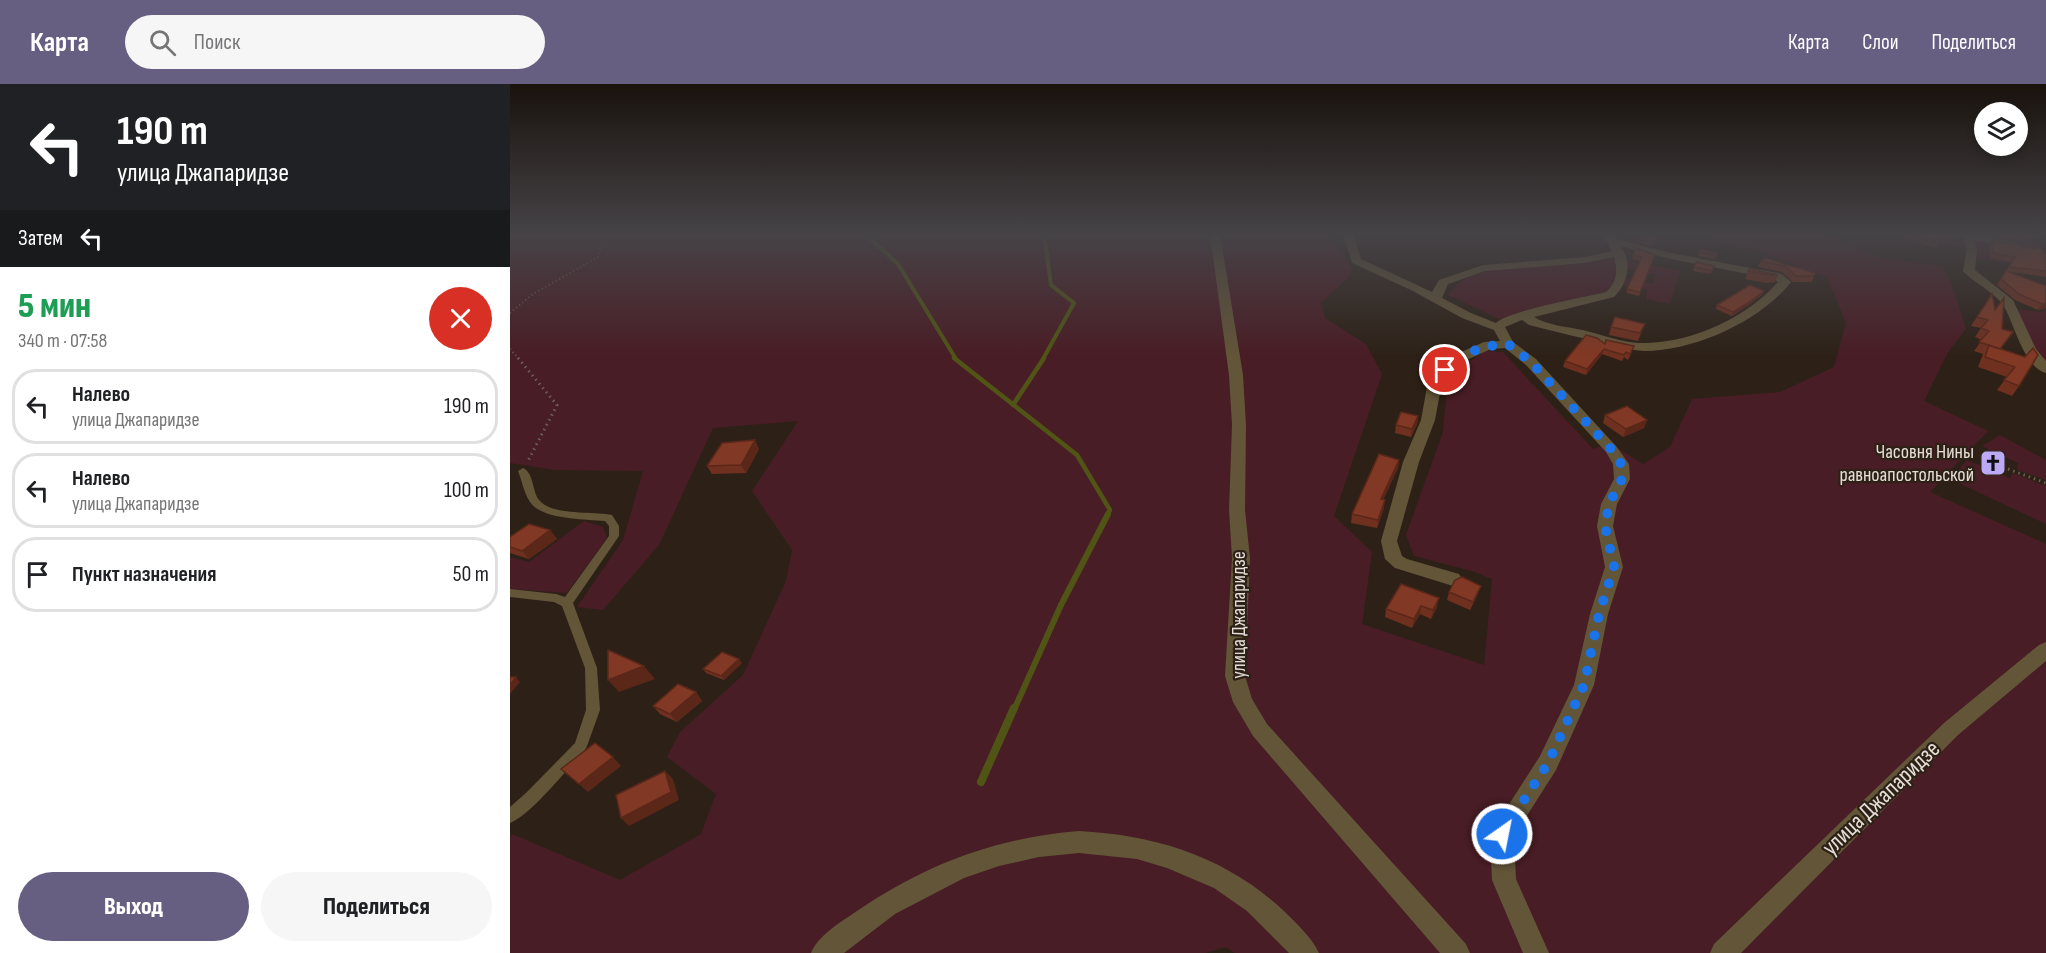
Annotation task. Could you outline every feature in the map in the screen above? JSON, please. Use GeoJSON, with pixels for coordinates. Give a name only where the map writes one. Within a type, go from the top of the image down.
{"type":"FeatureCollection","features":[{"type":"Feature","properties":{"kind":"street","name":"улица Джапаридзе"},"geometry":{"type":"LineString","coordinates":[[1221,275],[1236,375],[1239,425],[1237,510],[1241,558],[1235,676],[1243,702],[1260,730],[1457,953]]}},
{"type":"Feature","properties":{"kind":"street"},"geometry":{"type":"LineString","coordinates":[[1379,275],[1472,318],[1499,327],[1508,344],[1531,362],[1611,449],[1621,464],[1622,479],[1609,504],[1605,526],[1614,567],[1599,614],[1584,685],[1548,763],[1502,834],[1504,880],[1536,953]]}},
{"type":"Feature","properties":{"kind":"street"},"geometry":{"type":"LineString","coordinates":[[1435,299],[1443,282],[1464,275]]}},
{"type":"Feature","properties":{"kind":"street"},"geometry":{"type":"LineString","coordinates":[[1499,327],[1503,322],[1523,316],[1610,295],[1617,290],[1623,275]]}},
{"type":"Feature","properties":{"kind":"street"},"geometry":{"type":"LineString","coordinates":[[1523,316],[1533,322],[1644,347],[1667,345],[1686,340],[1743,317],[1776,295],[1785,282],[1778,276],[1770,275]]}},
{"type":"Feature","properties":{"kind":"street"},"geometry":{"type":"LineString","coordinates":[[1972,275],[2009,303],[2030,350],[2046,369]]}},
{"type":"Feature","properties":{"kind":"street"},"geometry":{"type":"LineString","coordinates":[[1453,579],[1401,564],[1394,559],[1389,541],[1411,462],[1428,420],[1435,381],[1455,360],[1489,345],[1508,344]]}},
{"type":"Feature","properties":{"kind":"street","name":"улица Джапаридзе"},"geometry":{"type":"LineString","coordinates":[[1723,953],[1951,729],[2046,650]]}},
{"type":"Feature","properties":{"kind":"street"},"geometry":{"type":"LineString","coordinates":[[824,953],[904,893],[984,857],[1056,843],[1118,844],[1178,860],[1235,886],[1287,932],[1306,953]]}},
{"type":"Feature","properties":{"kind":"lane"},"geometry":{"type":"LineString","coordinates":[[524,471],[536,503],[543,508],[560,513],[608,518],[614,526],[614,536],[567,603]]}},
{"type":"Feature","properties":{"kind":"lane"},"geometry":{"type":"LineString","coordinates":[[510,593],[556,598],[567,603],[591,668],[593,710],[580,746],[532,797],[510,816]]}},
{"type":"Feature","properties":{"kind":"path"},"geometry":{"type":"LineString","coordinates":[[510,313],[533,294],[567,275]]}},
{"type":"Feature","properties":{"kind":"path"},"geometry":{"type":"LineString","coordinates":[[510,349],[556,405],[524,471]]}},
{"type":"Feature","properties":{"kind":"path"},"geometry":{"type":"LineString","coordinates":[[2008,469],[2046,483]]}},
{"type":"Feature","properties":{"kind":"shaded area"},"geometry":{"type":"Polygon","coordinates":[[[510,275],[1350,275],[1321,303],[1325,318],[1366,344],[1382,374],[1334,516],[1372,552],[1362,624],[1484,665],[1492,579],[1472,571],[1414,556],[1406,535],[1443,432],[1447,387],[1452,372],[1486,351],[1503,352],[1593,449],[1610,443],[1643,464],[1670,447],[1692,399],[1780,392],[1834,367],[1846,323],[1827,277],[1820,275],[1947,275],[1966,329],[1948,352],[1924,401],[1988,431],[1930,492],[2046,544],[2046,953],[1235,953],[1226,947],[1205,953],[510,953],[510,837],[512,834],[620,880],[701,834],[716,794],[667,757],[680,732],[743,675],[786,581],[792,550],[752,491],[798,421],[713,428],[659,545],[603,610],[577,607],[623,540],[643,471],[555,470],[510,463],[510,275]]]}},
{"type":"Feature","properties":{"kind":"shaded area"},"geometry":{"type":"Polygon","coordinates":[[[1474,275],[1616,275],[1612,290],[1499,319],[1448,295],[1459,283],[1474,275]]]}},
{"type":"Feature","properties":{"kind":"shaded area"},"geometry":{"type":"Polygon","coordinates":[[[1654,275],[1679,275],[1670,304],[1646,299],[1647,290],[1622,285],[1625,278],[1652,284],[1656,275],[1654,275]]]}},
{"type":"Feature","properties":{"kind":"shaded area"},"geometry":{"type":"Polygon","coordinates":[[[2016,309],[2040,312],[2046,310],[2046,362],[2035,349],[2016,309]]]}},
{"type":"Feature","properties":{"kind":"shaded area"},"geometry":{"type":"Polygon","coordinates":[[[2000,435],[2046,460],[2046,480],[2017,470],[2018,463],[1982,446],[2000,435]]]}},
{"type":"Feature","properties":{"kind":"shaded area"},"geometry":{"type":"Polygon","coordinates":[[[1967,460],[2010,478],[2013,473],[2046,486],[2046,524],[1950,479],[1967,460]]]}},
{"type":"Feature","properties":{"kind":"shaded area"},"geometry":{"type":"Polygon","coordinates":[[[584,521],[603,527],[607,538],[567,593],[510,589],[510,557],[529,562],[584,521]]]}},
{"type":"Feature","properties":{"kind":"building"},"geometry":{"type":"Polygon","coordinates":[[[1634,275],[1647,275],[1640,292],[1627,289],[1634,275]]]}},
{"type":"Feature","properties":{"kind":"building"},"geometry":{"type":"Polygon","coordinates":[[[1794,275],[1814,275],[1814,276],[1794,275]]]}},
{"type":"Feature","properties":{"kind":"building"},"geometry":{"type":"Polygon","coordinates":[[[2004,275],[2015,275],[2046,286],[2046,303],[2042,304],[2019,294],[2001,279],[2004,275]]]}},
{"type":"Feature","properties":{"kind":"building"},"geometry":{"type":"Polygon","coordinates":[[[1750,285],[1764,291],[1733,312],[1717,305],[1750,285]]]}},
{"type":"Feature","properties":{"kind":"building"},"geometry":{"type":"Polygon","coordinates":[[[1992,294],[1995,310],[2004,298],[2002,329],[2013,332],[2000,349],[1979,342],[1989,331],[1981,328],[1988,320],[1977,317],[1992,294]]]}},
{"type":"Feature","properties":{"kind":"building"},"geometry":{"type":"Polygon","coordinates":[[[1615,317],[1645,324],[1640,333],[1611,327],[1615,317]]]}},
{"type":"Feature","properties":{"kind":"building"},"geometry":{"type":"Polygon","coordinates":[[[1586,335],[1597,338],[1605,344],[1606,340],[1634,346],[1630,354],[1626,352],[1624,355],[1604,349],[1587,369],[1565,361],[1586,335]]]}},
{"type":"Feature","properties":{"kind":"building"},"geometry":{"type":"Polygon","coordinates":[[[1989,345],[2025,357],[2033,348],[2038,355],[2019,386],[2004,380],[2015,367],[1985,357],[1989,345]]]}},
{"type":"Feature","properties":{"kind":"building"},"geometry":{"type":"Polygon","coordinates":[[[1627,406],[1647,420],[1626,429],[1605,415],[1627,406]]]}},
{"type":"Feature","properties":{"kind":"building"},"geometry":{"type":"Polygon","coordinates":[[[1401,412],[1418,416],[1412,429],[1396,425],[1401,412]]]}},
{"type":"Feature","properties":{"kind":"building"},"geometry":{"type":"Polygon","coordinates":[[[755,440],[741,465],[707,466],[722,443],[755,440]]]}},
{"type":"Feature","properties":{"kind":"building"},"geometry":{"type":"Polygon","coordinates":[[[1379,454],[1399,460],[1381,499],[1385,500],[1378,520],[1352,514],[1379,454]]]}},
{"type":"Feature","properties":{"kind":"building"},"geometry":{"type":"Polygon","coordinates":[[[529,524],[550,530],[522,551],[510,547],[510,537],[529,524]]]}},
{"type":"Feature","properties":{"kind":"building"},"geometry":{"type":"Polygon","coordinates":[[[1462,577],[1481,586],[1473,602],[1449,592],[1455,580],[1462,577]]]}},
{"type":"Feature","properties":{"kind":"building"},"geometry":{"type":"Polygon","coordinates":[[[1401,584],[1439,598],[1433,610],[1421,606],[1414,619],[1386,609],[1401,584]]]}},
{"type":"Feature","properties":{"kind":"building"},"geometry":{"type":"Polygon","coordinates":[[[608,650],[644,666],[608,680],[608,650]]]}},
{"type":"Feature","properties":{"kind":"building"},"geometry":{"type":"Polygon","coordinates":[[[722,652],[739,659],[721,676],[703,669],[722,652]]]}},
{"type":"Feature","properties":{"kind":"building"},"geometry":{"type":"Polygon","coordinates":[[[510,677],[516,677],[510,685],[510,677]]]}},
{"type":"Feature","properties":{"kind":"building"},"geometry":{"type":"Polygon","coordinates":[[[678,684],[696,692],[670,714],[653,706],[678,684]]]}},
{"type":"Feature","properties":{"kind":"building"},"geometry":{"type":"Polygon","coordinates":[[[595,743],[613,757],[579,784],[561,769],[595,743]]]}},
{"type":"Feature","properties":{"kind":"building"},"geometry":{"type":"Polygon","coordinates":[[[665,771],[671,792],[621,818],[616,795],[665,771]]]}},
{"type":"Feature","properties":{"kind":"waterway"},"geometry":{"type":"LineString","coordinates":[[904,275],[956,359]]}},
{"type":"Feature","properties":{"kind":"waterway"},"geometry":{"type":"LineString","coordinates":[[1043,359],[1074,303],[1051,285],[1050,275]]}},
{"type":"Feature","properties":{"kind":"waterway"},"geometry":{"type":"LineString","coordinates":[[954,358],[1013,405]]}},
{"type":"Feature","properties":{"kind":"waterway"},"geometry":{"type":"LineString","coordinates":[[1013,405],[1044,358]]}},
{"type":"Feature","properties":{"kind":"waterway"},"geometry":{"type":"LineString","coordinates":[[1013,405],[1077,455],[1110,510],[1107,515]]}},
{"type":"Feature","properties":{"kind":"waterway"},"geometry":{"type":"LineString","coordinates":[[1014,710],[1061,605],[1108,514]]}},
{"type":"Feature","properties":{"kind":"waterway"},"geometry":{"type":"LineString","coordinates":[[981,782],[1014,708]]}},
{"type":"Feature","properties":{"kind":"place","name":"Часовня Нины равноапостольской"},"geometry":{"type":"Point","coordinates":[1993,463]}},
{"type":"Feature","properties":{"kind":"route"},"geometry":{"type":"LineString","coordinates":[[1445,370],[1455,360],[1489,345],[1508,344],[1531,362],[1611,449],[1621,464],[1622,479],[1609,504],[1605,526],[1614,567],[1599,614],[1584,685],[1548,763],[1502,834]]}}]}
